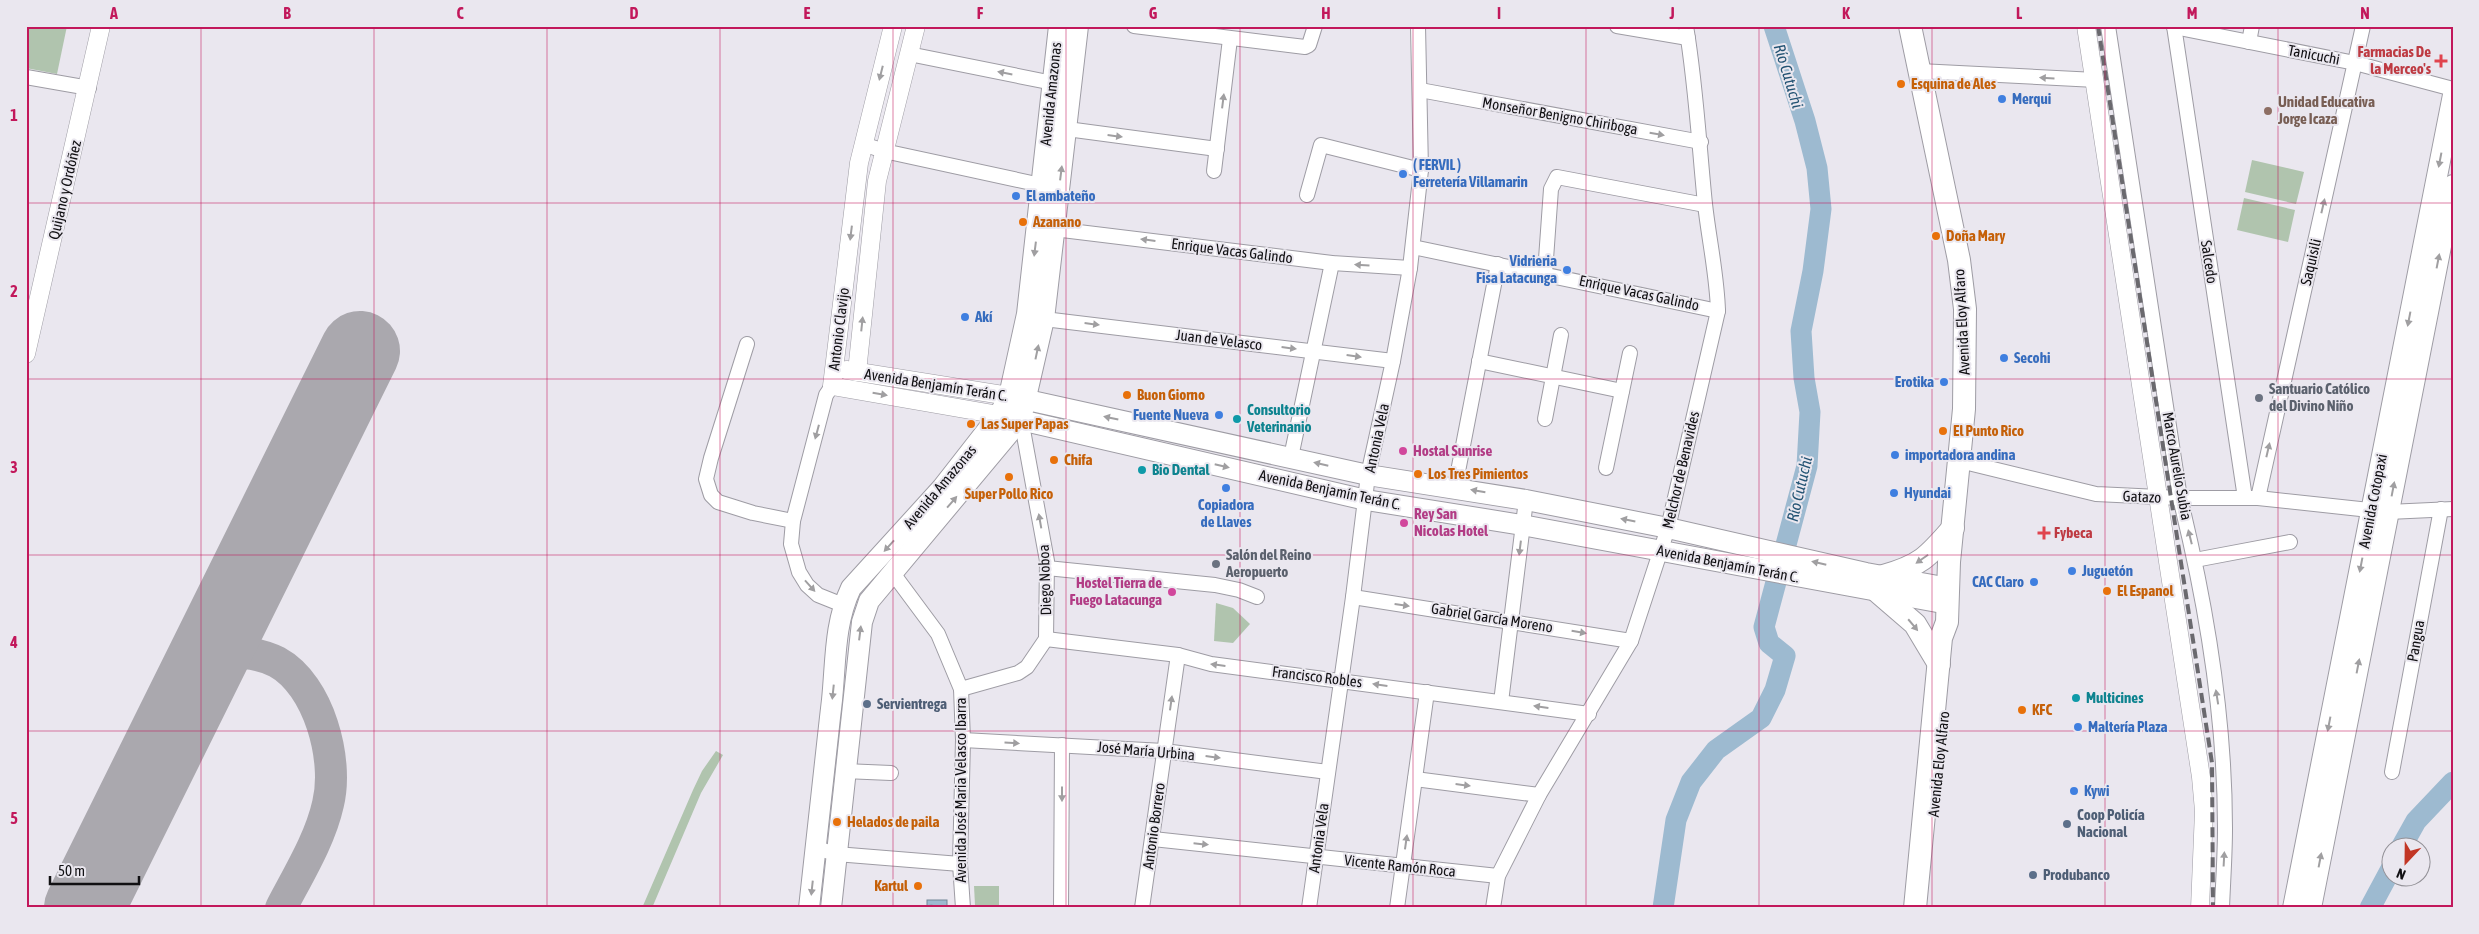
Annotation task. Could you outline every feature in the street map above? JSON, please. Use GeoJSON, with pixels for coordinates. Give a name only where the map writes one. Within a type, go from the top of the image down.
{"type":"FeatureCollection","features":[{"type":"Feature","properties":{"kind":"main road","name":"Avenida Amazonas"},"geometry":{"type":"LineString","coordinates":[[1017,398],[1058,26]]}},
{"type":"Feature","properties":{"kind":"main road","name":"Avenida Amazonas"},"geometry":{"type":"LineString","coordinates":[[810,908],[837,632],[843,605],[851,588],[942,488],[999,416],[1017,398],[1044,318],[1078,26]]}},
{"type":"Feature","properties":{"kind":"main road","name":"Avenida Eloy Alfaro"},"geometry":{"type":"LineString","coordinates":[[1910,26],[1959,260],[1965,309],[1964,409],[1948,562],[1948,605],[1953,636],[1937,770],[1927,908]]}},
{"type":"Feature","properties":{"kind":"main road","name":"Avenida Cotopaxi"},"geometry":{"type":"LineString","coordinates":[[2311,908],[2323,802],[2424,288],[2453,95]]}},
{"type":"Feature","properties":{"kind":"main road","name":"Avenida Cotopaxi"},"geometry":{"type":"LineString","coordinates":[[2424,288],[2453,185]]}},
{"type":"Feature","properties":{"kind":"main road"},"geometry":{"type":"LineString","coordinates":[[1017,398],[1021,420]]}},
{"type":"Feature","properties":{"kind":"main road","name":"Avenida Benjamín Terán C."},"geometry":{"type":"LineString","coordinates":[[1017,398],[1368,475],[1455,487],[1672,529],[1948,605]]}},
{"type":"Feature","properties":{"kind":"main road","name":"Avenida Benjamín Terán C."},"geometry":{"type":"LineString","coordinates":[[999,416],[1366,500],[1522,525],[1667,552],[1872,583]]}},
{"type":"Feature","properties":{"kind":"main road","name":"Avenida Amazonas"},"geometry":{"type":"LineString","coordinates":[[831,908],[844,771],[862,622],[869,601],[1021,420]]}},
{"type":"Feature","properties":{"kind":"main road"},"geometry":{"type":"LineString","coordinates":[[1939,664],[1915,624],[1872,583],[1908,570],[1931,553],[1953,528]]}},
{"type":"Feature","properties":{"kind":"main road","name":"Avenida Eloy Alfaro"},"geometry":{"type":"LineString","coordinates":[[1915,908],[1941,638],[1948,605]]}},
{"type":"Feature","properties":{"kind":"main road","name":"Avenida Cotopaxi"},"geometry":{"type":"LineString","coordinates":[[2293,908],[2323,802]]}},
{"type":"Feature","properties":{"kind":"street","name":"Quijano y Ordóñez"},"geometry":{"type":"LineString","coordinates":[[26,354],[89,88],[101,26]]}},
{"type":"Feature","properties":{"kind":"street","name":"Antonio Clavijo"},"geometry":{"type":"LineString","coordinates":[[843,605],[818,595],[807,585],[799,572],[791,544],[793,521],[826,395],[832,386],[859,163],[893,26]]}},
{"type":"Feature","properties":{"kind":"street","name":"Antonio Clavijo"},"geometry":{"type":"LineString","coordinates":[[857,372],[877,181],[916,26]]}},
{"type":"Feature","properties":{"kind":"street"},"geometry":{"type":"LineString","coordinates":[[1134,26],[1305,47],[1309,45],[1315,26]]}},
{"type":"Feature","properties":{"kind":"street","name":"Antonia Vela"},"geometry":{"type":"LineString","coordinates":[[1309,908],[1353,598],[1368,475],[1393,362],[1413,246],[1421,170],[1418,26]]}},
{"type":"Feature","properties":{"kind":"street","name":"Marco Aurelio Subia"},"geometry":{"type":"LineString","coordinates":[[2086,26],[2096,80],[2201,777],[2204,811],[2200,908]]}},
{"type":"Feature","properties":{"kind":"street","name":"Marco Aurelio Subia"},"geometry":{"type":"LineString","coordinates":[[2108,26],[2180,498],[2196,560],[2218,706],[2225,828],[2222,908]]}},
{"type":"Feature","properties":{"kind":"street","name":"Tanicuchi"},"geometry":{"type":"LineString","coordinates":[[2174,26],[2355,63],[2453,89]]}},
{"type":"Feature","properties":{"kind":"street","name":"Salcedo"},"geometry":{"type":"LineString","coordinates":[[2174,26],[2251,498]]}},
{"type":"Feature","properties":{"kind":"street"},"geometry":{"type":"LineString","coordinates":[[2248,42],[2252,26]]}},
{"type":"Feature","properties":{"kind":"street","name":"Saquisili"},"geometry":{"type":"LineString","coordinates":[[2251,498],[2363,26]]}},
{"type":"Feature","properties":{"kind":"street"},"geometry":{"type":"LineString","coordinates":[[1624,27],[1687,32]]}},
{"type":"Feature","properties":{"kind":"street","name":"Melchor de Benavides"},"geometry":{"type":"LineString","coordinates":[[1493,908],[1498,876],[1539,795],[1631,641],[1667,552],[1718,310],[1717,287],[1705,205],[1701,142],[1687,32]]}},
{"type":"Feature","properties":{"kind":"street"},"geometry":{"type":"LineString","coordinates":[[1214,171],[1230,39]]}},
{"type":"Feature","properties":{"kind":"street"},"geometry":{"type":"LineString","coordinates":[[909,54],[1052,82]]}},
{"type":"Feature","properties":{"kind":"street"},"geometry":{"type":"LineString","coordinates":[[1919,70],[2096,80]]}},
{"type":"Feature","properties":{"kind":"street"},"geometry":{"type":"LineString","coordinates":[[26,77],[89,88]]}},
{"type":"Feature","properties":{"kind":"street","name":"Monseñor Benigno Chiriboga"},"geometry":{"type":"LineString","coordinates":[[1420,90],[1701,142]]}},
{"type":"Feature","properties":{"kind":"street"},"geometry":{"type":"LineString","coordinates":[[1067,130],[1217,149]]}},
{"type":"Feature","properties":{"kind":"street"},"geometry":{"type":"LineString","coordinates":[[864,144],[884,151],[1041,185]]}},
{"type":"Feature","properties":{"kind":"street"},"geometry":{"type":"LineString","coordinates":[[1307,195],[1320,145],[1421,170]]}},
{"type":"Feature","properties":{"kind":"street"},"geometry":{"type":"LineString","coordinates":[[1545,273],[1551,189],[1554,179],[1561,176],[1705,205]]}},
{"type":"Feature","properties":{"kind":"street","name":"Enrique Vacas Galindo"},"geometry":{"type":"LineString","coordinates":[[1054,229],[1332,263],[1410,268]]}},
{"type":"Feature","properties":{"kind":"street","name":"Enrique Vacas Galindo"},"geometry":{"type":"LineString","coordinates":[[1413,246],[1718,310]]}},
{"type":"Feature","properties":{"kind":"street"},"geometry":{"type":"LineString","coordinates":[[1291,457],[1315,351],[1332,263]]}},
{"type":"Feature","properties":{"kind":"street"},"geometry":{"type":"LineString","coordinates":[[1455,487],[1498,264]]}},
{"type":"Feature","properties":{"kind":"street","name":"Juan de Velasco"},"geometry":{"type":"LineString","coordinates":[[1044,318],[1393,362]]}},
{"type":"Feature","properties":{"kind":"street"},"geometry":{"type":"LineString","coordinates":[[1545,419],[1561,334]]}},
{"type":"Feature","properties":{"kind":"street"},"geometry":{"type":"LineString","coordinates":[[747,344],[710,458],[706,479],[711,495],[718,502],[754,513],[793,521]]}},
{"type":"Feature","properties":{"kind":"street"},"geometry":{"type":"LineString","coordinates":[[1606,468],[1630,353]]}},
{"type":"Feature","properties":{"kind":"street"},"geometry":{"type":"LineString","coordinates":[[1479,361],[1622,391]]}},
{"type":"Feature","properties":{"kind":"street","name":"Avenida Benjamín Terán C."},"geometry":{"type":"LineString","coordinates":[[834,367],[1017,398]]}},
{"type":"Feature","properties":{"kind":"street","name":"Avenida Benjamín Terán C."},"geometry":{"type":"LineString","coordinates":[[832,386],[999,416]]}},
{"type":"Feature","properties":{"kind":"street","name":"Diego Noboa"},"geometry":{"type":"LineString","coordinates":[[1021,420],[1047,568],[1046,640]]}},
{"type":"Feature","properties":{"kind":"street","name":"Gatazo"},"geometry":{"type":"LineString","coordinates":[[1960,461],[2096,494],[2159,498],[2251,498],[2380,511]]}},
{"type":"Feature","properties":{"kind":"street"},"geometry":{"type":"LineString","coordinates":[[1501,702],[1526,500]]}},
{"type":"Feature","properties":{"kind":"street","name":"Pangua"},"geometry":{"type":"LineString","coordinates":[[2380,511],[2447,509],[2392,772]]}},
{"type":"Feature","properties":{"kind":"street"},"geometry":{"type":"LineString","coordinates":[[2196,560],[2290,542]]}},
{"type":"Feature","properties":{"kind":"street"},"geometry":{"type":"LineString","coordinates":[[1047,568],[1216,585],[1239,590],[1257,597]]}},
{"type":"Feature","properties":{"kind":"street","name":"Avenida José Maria Velasco Ibarra"},"geometry":{"type":"LineString","coordinates":[[892,572],[938,634],[961,689],[963,740],[960,864],[963,908]]}},
{"type":"Feature","properties":{"kind":"street","name":"Gabriel García Moreno"},"geometry":{"type":"LineString","coordinates":[[1353,598],[1511,620],[1631,641]]}},
{"type":"Feature","properties":{"kind":"street"},"geometry":{"type":"LineString","coordinates":[[961,689],[1018,673],[1028,667],[1046,640]]}},
{"type":"Feature","properties":{"kind":"street","name":"Francisco Robles"},"geometry":{"type":"LineString","coordinates":[[1046,640],[1178,655],[1211,664],[1589,714]]}},
{"type":"Feature","properties":{"kind":"street","name":"Antonio Borrero"},"geometry":{"type":"LineString","coordinates":[[1142,908],[1178,655]]}},
{"type":"Feature","properties":{"kind":"street"},"geometry":{"type":"LineString","coordinates":[[1397,908],[1426,692]]}},
{"type":"Feature","properties":{"kind":"street","name":"José María Urbina"},"geometry":{"type":"LineString","coordinates":[[963,740],[1164,751],[1328,772]]}},
{"type":"Feature","properties":{"kind":"street"},"geometry":{"type":"LineString","coordinates":[[1061,908],[1062,745]]}},
{"type":"Feature","properties":{"kind":"street"},"geometry":{"type":"LineString","coordinates":[[844,771],[891,774]]}},
{"type":"Feature","properties":{"kind":"street"},"geometry":{"type":"LineString","coordinates":[[1415,779],[1539,795]]}},
{"type":"Feature","properties":{"kind":"street","name":"Vicente Ramón Roca"},"geometry":{"type":"LineString","coordinates":[[1152,839],[1498,876]]}},
{"type":"Feature","properties":{"kind":"street"},"geometry":{"type":"LineString","coordinates":[[816,848],[836,854],[960,864]]}},
{"type":"Feature","properties":{"kind":"green space"},"geometry":{"type":"Polygon","coordinates":[[[26,26],[67,26],[57,74],[26,68],[26,26]]]}},
{"type":"Feature","properties":{"kind":"green space"},"geometry":{"type":"Polygon","coordinates":[[[2252,160],[2304,172],[2296,204],[2245,192],[2252,160]]]}},
{"type":"Feature","properties":{"kind":"green space"},"geometry":{"type":"Polygon","coordinates":[[[2244,198],[2295,210],[2288,242],[2237,230],[2244,198]]]}},
{"type":"Feature","properties":{"kind":"green space"},"geometry":{"type":"Polygon","coordinates":[[[1216,603],[1233,608],[1250,624],[1233,643],[1214,641],[1216,603]]]}},
{"type":"Feature","properties":{"kind":"green space"},"geometry":{"type":"Polygon","coordinates":[[[716,751],[723,755],[701,793],[652,908],[642,908],[693,790],[702,771],[716,751]]]}},
{"type":"Feature","properties":{"kind":"green space"},"geometry":{"type":"Polygon","coordinates":[[[974,886],[999,886],[999,905],[975,905],[974,886]]]}},
{"type":"Feature","properties":{"kind":"water"},"geometry":{"type":"Polygon","coordinates":[[[927,900],[947,900],[947,908],[927,908],[927,900]]]}},
{"type":"Feature","properties":{"kind":"waterway","name":"Río Cutuchi"},"geometry":{"type":"LineString","coordinates":[[1663,908],[1676,820],[1691,782],[1716,750],[1761,718],[1775,690],[1785,656],[1769,643],[1764,627],[1807,466],[1810,412],[1804,378],[1801,331],[1813,271],[1821,209],[1817,168],[1805,121],[1774,26]]}},
{"type":"Feature","properties":{"kind":"waterway"},"geometry":{"type":"LineString","coordinates":[[2408,836],[2416,821],[2453,782]]}},
{"type":"Feature","properties":{"kind":"waterway"},"geometry":{"type":"LineString","coordinates":[[2370,908],[2382,886]]}},
{"type":"Feature","properties":{"kind":"taxiway"},"geometry":{"type":"LineString","coordinates":[[210,654],[235,653],[261,656],[277,662],[292,673],[314,705],[328,746],[331,766],[331,786],[328,804],[320,831],[281,908]]}},
{"type":"Feature","properties":{"kind":"runway"},"geometry":{"type":"LineString","coordinates":[[84,908],[360,351]]}},
{"type":"Feature","properties":{"kind":"railway"},"geometry":{"type":"LineString","coordinates":[[2098,26],[2212,763],[2213,908]]}},
{"type":"Feature","properties":{"kind":"place","name":"Farmacias De la Merceo's"},"geometry":{"type":"Point","coordinates":[2441,61]}},
{"type":"Feature","properties":{"kind":"place","name":"Esquina de Ales"},"geometry":{"type":"Point","coordinates":[1901,84]}},
{"type":"Feature","properties":{"kind":"place","name":"Merqui"},"geometry":{"type":"Point","coordinates":[2002,99]}},
{"type":"Feature","properties":{"kind":"place","name":"Unidad Educativa Jorge Icaza"},"geometry":{"type":"Point","coordinates":[2268,111]}},
{"type":"Feature","properties":{"kind":"place","name":"( FERVIL ) Ferretería Villamarin"},"geometry":{"type":"Point","coordinates":[1403,174]}},
{"type":"Feature","properties":{"kind":"place","name":"El ambateño"},"geometry":{"type":"Point","coordinates":[1016,196]}},
{"type":"Feature","properties":{"kind":"place","name":"Azanano"},"geometry":{"type":"Point","coordinates":[1023,222]}},
{"type":"Feature","properties":{"kind":"place","name":"Doña Mary"},"geometry":{"type":"Point","coordinates":[1936,236]}},
{"type":"Feature","properties":{"kind":"place","name":"Vidrieria Fisa Latacunga"},"geometry":{"type":"Point","coordinates":[1567,270]}},
{"type":"Feature","properties":{"kind":"place","name":"Akí"},"geometry":{"type":"Point","coordinates":[965,317]}},
{"type":"Feature","properties":{"kind":"place","name":"Secohi"},"geometry":{"type":"Point","coordinates":[2004,358]}},
{"type":"Feature","properties":{"kind":"place","name":"Erotika"},"geometry":{"type":"Point","coordinates":[1944,382]}},
{"type":"Feature","properties":{"kind":"place","name":"Buon Giorno"},"geometry":{"type":"Point","coordinates":[1127,395]}},
{"type":"Feature","properties":{"kind":"place","name":"Santuario Católico del Divino Niño"},"geometry":{"type":"Point","coordinates":[2259,398]}},
{"type":"Feature","properties":{"kind":"place","name":"Fuente Nueva"},"geometry":{"type":"Point","coordinates":[1219,415]}},
{"type":"Feature","properties":{"kind":"place","name":"Consultorio Veterinanio"},"geometry":{"type":"Point","coordinates":[1237,419]}},
{"type":"Feature","properties":{"kind":"place","name":"Las Super Papas"},"geometry":{"type":"Point","coordinates":[971,424]}},
{"type":"Feature","properties":{"kind":"place","name":"El Punto Rico"},"geometry":{"type":"Point","coordinates":[1943,431]}},
{"type":"Feature","properties":{"kind":"place","name":"Hostal Sunrise"},"geometry":{"type":"Point","coordinates":[1403,451]}},
{"type":"Feature","properties":{"kind":"place","name":"importadora andina"},"geometry":{"type":"Point","coordinates":[1895,455]}},
{"type":"Feature","properties":{"kind":"place","name":"Chifa"},"geometry":{"type":"Point","coordinates":[1054,460]}},
{"type":"Feature","properties":{"kind":"place","name":"Bio Dental"},"geometry":{"type":"Point","coordinates":[1142,470]}},
{"type":"Feature","properties":{"kind":"place","name":"Los Tres Pimientos"},"geometry":{"type":"Point","coordinates":[1418,474]}},
{"type":"Feature","properties":{"kind":"place","name":"Super Pollo Rico"},"geometry":{"type":"Point","coordinates":[1009,477]}},
{"type":"Feature","properties":{"kind":"place","name":"Copiadora de Llaves"},"geometry":{"type":"Point","coordinates":[1226,488]}},
{"type":"Feature","properties":{"kind":"place","name":"Hyundai"},"geometry":{"type":"Point","coordinates":[1894,493]}},
{"type":"Feature","properties":{"kind":"place","name":"Rey San Nicolas Hotel"},"geometry":{"type":"Point","coordinates":[1404,523]}},
{"type":"Feature","properties":{"kind":"place","name":"Fybeca"},"geometry":{"type":"Point","coordinates":[2044,533]}},
{"type":"Feature","properties":{"kind":"place","name":"Salón del Reino Aeropuerto"},"geometry":{"type":"Point","coordinates":[1216,564]}},
{"type":"Feature","properties":{"kind":"place","name":"Juguetón"},"geometry":{"type":"Point","coordinates":[2072,571]}},
{"type":"Feature","properties":{"kind":"place","name":"CAC Claro"},"geometry":{"type":"Point","coordinates":[2034,582]}},
{"type":"Feature","properties":{"kind":"place","name":"El Espanol"},"geometry":{"type":"Point","coordinates":[2107,591]}},
{"type":"Feature","properties":{"kind":"place","name":"Hostel Tierra de Fuego Latacunga"},"geometry":{"type":"Point","coordinates":[1172,592]}},
{"type":"Feature","properties":{"kind":"place","name":"Multicines"},"geometry":{"type":"Point","coordinates":[2076,698]}},
{"type":"Feature","properties":{"kind":"place","name":"Servientrega"},"geometry":{"type":"Point","coordinates":[867,704]}},
{"type":"Feature","properties":{"kind":"place","name":"KFC"},"geometry":{"type":"Point","coordinates":[2022,710]}},
{"type":"Feature","properties":{"kind":"place","name":"Maltería Plaza"},"geometry":{"type":"Point","coordinates":[2078,727]}},
{"type":"Feature","properties":{"kind":"place","name":"Kywi"},"geometry":{"type":"Point","coordinates":[2074,791]}},
{"type":"Feature","properties":{"kind":"place","name":"Helados de paila"},"geometry":{"type":"Point","coordinates":[837,822]}},
{"type":"Feature","properties":{"kind":"place","name":"Coop Policía Nacional"},"geometry":{"type":"Point","coordinates":[2067,824]}},
{"type":"Feature","properties":{"kind":"place","name":"Produbanco"},"geometry":{"type":"Point","coordinates":[2033,875]}},
{"type":"Feature","properties":{"kind":"place","name":"Kartul"},"geometry":{"type":"Point","coordinates":[918,886]}}]}
